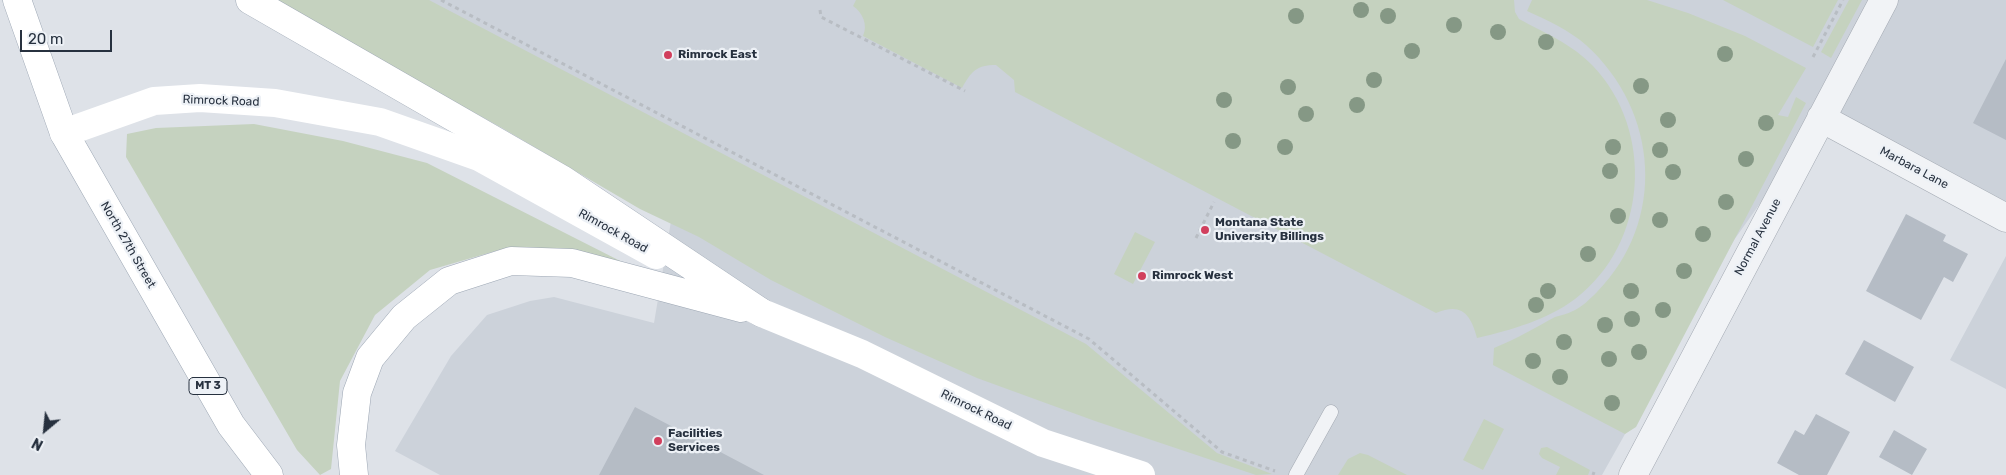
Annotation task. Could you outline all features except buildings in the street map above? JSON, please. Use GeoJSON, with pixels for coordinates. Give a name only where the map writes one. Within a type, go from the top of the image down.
{"type":"FeatureCollection","features":[{"type":"Feature","properties":{"kind":"main road","name":"North 27th Street"},"geometry":{"type":"LineString","coordinates":[[17,0],[64,133],[231,425],[269,475]]}},
{"type":"Feature","properties":{"kind":"main road"},"geometry":{"type":"LineString","coordinates":[[250,0],[562,180],[762,313]]}},
{"type":"Feature","properties":{"kind":"main road","name":"Rimrock Road"},"geometry":{"type":"LineString","coordinates":[[64,133],[154,101],[200,98],[275,102],[380,122],[480,157],[762,313],[862,354],[1043,443],[1141,475]]}},
{"type":"Feature","properties":{"kind":"main road"},"geometry":{"type":"LineString","coordinates":[[354,475],[351,444],[357,393],[370,358],[404,317],[449,281],[511,261],[572,263],[762,313]]}},
{"type":"Feature","properties":{"kind":"street","name":"Normal Avenue"},"geometry":{"type":"LineString","coordinates":[[1633,475],[1884,0]]}},
{"type":"Feature","properties":{"kind":"street","name":"Marbara Lane"},"geometry":{"type":"LineString","coordinates":[[1821,118],[2006,218]]}},
{"type":"Feature","properties":{"kind":"lane"},"geometry":{"type":"LineString","coordinates":[[1289,474],[1331,412]]}},
{"type":"Feature","properties":{"kind":"path"},"geometry":{"type":"LineString","coordinates":[[441,0],[1089,339],[1222,452],[1289,474]]}},
{"type":"Feature","properties":{"kind":"path"},"geometry":{"type":"LineString","coordinates":[[1814,57],[1843,0]]}},
{"type":"Feature","properties":{"kind":"path"},"geometry":{"type":"LineString","coordinates":[[820,10],[821,16],[965,91]]}},
{"type":"Feature","properties":{"kind":"path"},"geometry":{"type":"LineString","coordinates":[[1196,238],[1214,202]]}},
{"type":"Feature","properties":{"kind":"shaded area","name":"Montana State University Billings"},"geometry":{"type":"Polygon","coordinates":[[[300,0],[2006,0],[2006,218],[1821,118],[1734,240],[1602,475],[440,475],[395,451],[451,356],[487,315],[530,301],[554,297],[654,323],[671,221],[300,0]]]}},
{"type":"Feature","properties":{"kind":"shaded area"},"geometry":{"type":"Polygon","coordinates":[[[2006,256],[2006,389],[1950,360],[2006,256]]]}},
{"type":"Feature","properties":{"kind":"green space"},"geometry":{"type":"Polygon","coordinates":[[[271,0],[429,0],[1086,344],[1217,453],[1272,474],[1256,475],[1095,421],[977,378],[885,337],[771,280],[699,237],[640,209],[502,128],[271,0]]]}},
{"type":"Feature","properties":{"kind":"green space"},"geometry":{"type":"Polygon","coordinates":[[[856,0],[1514,0],[1515,12],[1519,19],[1576,51],[1593,66],[1613,92],[1627,122],[1634,154],[1635,186],[1629,218],[1617,249],[1599,276],[1575,299],[1553,313],[1516,328],[1477,338],[1472,323],[1459,310],[1445,310],[1436,313],[1015,92],[1014,80],[996,65],[984,66],[975,70],[962,88],[863,36],[865,24],[859,12],[853,6],[856,0]]]}},
{"type":"Feature","properties":{"kind":"green space"},"geometry":{"type":"Polygon","coordinates":[[[1532,0],[1647,0],[1688,13],[1745,36],[1806,68],[1778,115],[1788,117],[1796,97],[1806,103],[1636,427],[1625,434],[1493,365],[1494,348],[1555,317],[1576,310],[1597,292],[1620,264],[1635,233],[1644,200],[1645,167],[1640,133],[1628,101],[1610,72],[1586,45],[1565,30],[1527,11],[1532,0]]]}},
{"type":"Feature","properties":{"kind":"green space"},"geometry":{"type":"Polygon","coordinates":[[[1723,0],[1838,0],[1813,47],[1723,0]]]}},
{"type":"Feature","properties":{"kind":"green space"},"geometry":{"type":"Polygon","coordinates":[[[1849,0],[1862,0],[1831,58],[1821,52],[1849,0]]]}},
{"type":"Feature","properties":{"kind":"green space"},"geometry":{"type":"Polygon","coordinates":[[[254,124],[343,141],[427,163],[636,269],[582,257],[499,250],[430,270],[375,315],[340,381],[331,469],[320,475],[297,450],[126,157],[127,134],[156,128],[254,124]]]}},
{"type":"Feature","properties":{"kind":"green space"},"geometry":{"type":"Polygon","coordinates":[[[1135,232],[1155,242],[1133,284],[1114,274],[1135,232]]]}},
{"type":"Feature","properties":{"kind":"green space"},"geometry":{"type":"Polygon","coordinates":[[[1484,419],[1504,429],[1483,470],[1463,460],[1484,419]]]}},
{"type":"Feature","properties":{"kind":"green space"},"geometry":{"type":"Polygon","coordinates":[[[1547,447],[1590,470],[1588,475],[1556,475],[1560,467],[1542,458],[1539,454],[1541,448],[1547,447]]]}},
{"type":"Feature","properties":{"kind":"green space"},"geometry":{"type":"Polygon","coordinates":[[[1360,453],[1368,455],[1407,475],[1338,475],[1348,459],[1360,453]]]}},
{"type":"Feature","properties":{"kind":"place","name":"Rimrock East"},"geometry":{"type":"Point","coordinates":[668,55]}},
{"type":"Feature","properties":{"kind":"place","name":"Montana State University Billings"},"geometry":{"type":"Point","coordinates":[1205,230]}},
{"type":"Feature","properties":{"kind":"place","name":"Rimrock West"},"geometry":{"type":"Point","coordinates":[1142,276]}},
{"type":"Feature","properties":{"kind":"place","name":"Facilities Services"},"geometry":{"type":"Point","coordinates":[658,441]}}]}
